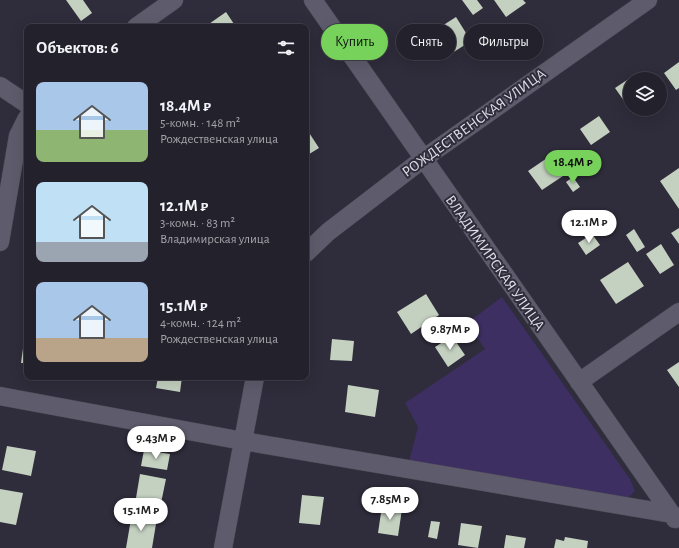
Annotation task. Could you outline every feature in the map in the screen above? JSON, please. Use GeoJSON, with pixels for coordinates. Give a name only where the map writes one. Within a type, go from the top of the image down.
{"type":"FeatureCollection","features":[{"type":"Feature","properties":{"kind":"street"},"geometry":{"type":"LineString","coordinates":[[140,24],[174,0]]}},
{"type":"Feature","properties":{"kind":"street","name":"ВЛАДИМИРСКАЯ УЛИЦА"},"geometry":{"type":"LineString","coordinates":[[313,0],[675,519]]}},
{"type":"Feature","properties":{"kind":"street","name":"РОЖДЕСТВЕНСКАЯ УЛИЦА"},"geometry":{"type":"LineString","coordinates":[[309,250],[328,232],[423,159],[648,0]]}},
{"type":"Feature","properties":{"kind":"street"},"geometry":{"type":"LineString","coordinates":[[0,86],[24,102]]}},
{"type":"Feature","properties":{"kind":"street"},"geometry":{"type":"LineString","coordinates":[[0,242],[18,136],[24,124]]}},
{"type":"Feature","properties":{"kind":"street"},"geometry":{"type":"LineString","coordinates":[[579,382],[679,312]]}},
{"type":"Feature","properties":{"kind":"street"},"geometry":{"type":"LineString","coordinates":[[223,548],[254,380]]}},
{"type":"Feature","properties":{"kind":"street"},"geometry":{"type":"LineString","coordinates":[[0,396],[675,519]]}},
{"type":"Feature","properties":{"kind":"shaded area"},"geometry":{"type":"Polygon","coordinates":[[[502,297],[630,479],[635,491],[627,499],[409,461],[418,427],[405,403],[485,349],[467,323],[502,297]]]}},
{"type":"Feature","properties":{"kind":"building"},"geometry":{"type":"Polygon","coordinates":[[[66,0],[83,0],[92,13],[81,21],[66,0]]]}},
{"type":"Feature","properties":{"kind":"building"},"geometry":{"type":"Polygon","coordinates":[[[462,0],[477,0],[483,8],[473,15],[462,0]]]}},
{"type":"Feature","properties":{"kind":"building"},"geometry":{"type":"Polygon","coordinates":[[[494,0],[523,0],[526,3],[506,17],[494,0]]]}},
{"type":"Feature","properties":{"kind":"building"},"geometry":{"type":"Polygon","coordinates":[[[226,12],[234,24],[209,24],[226,12]]]}},
{"type":"Feature","properties":{"kind":"building"},"geometry":{"type":"Polygon","coordinates":[[[456,17],[464,30],[464,45],[456,51],[456,24],[445,24],[456,17]]]}},
{"type":"Feature","properties":{"kind":"building"},"geometry":{"type":"Polygon","coordinates":[[[679,62],[679,88],[676,90],[667,77],[667,72],[665,72],[679,62]]]}},
{"type":"Feature","properties":{"kind":"building"},"geometry":{"type":"Polygon","coordinates":[[[623,83],[623,99],[615,88],[623,83]]]}},
{"type":"Feature","properties":{"kind":"building"},"geometry":{"type":"Polygon","coordinates":[[[599,116],[610,132],[591,145],[580,129],[599,116]]]}},
{"type":"Feature","properties":{"kind":"building"},"geometry":{"type":"Polygon","coordinates":[[[309,133],[319,148],[309,154],[309,133]]]}},
{"type":"Feature","properties":{"kind":"building"},"geometry":{"type":"Polygon","coordinates":[[[556,152],[569,172],[542,190],[528,171],[556,152]]]}},
{"type":"Feature","properties":{"kind":"building"},"geometry":{"type":"Polygon","coordinates":[[[679,168],[679,209],[660,181],[679,168]]]}},
{"type":"Feature","properties":{"kind":"building"},"geometry":{"type":"Polygon","coordinates":[[[573,177],[580,187],[573,192],[566,182],[573,177]]]}},
{"type":"Feature","properties":{"kind":"building"},"geometry":{"type":"Polygon","coordinates":[[[679,228],[679,244],[671,233],[679,228]]]}},
{"type":"Feature","properties":{"kind":"building"},"geometry":{"type":"Polygon","coordinates":[[[634,229],[645,247],[637,252],[626,235],[634,229]]]}},
{"type":"Feature","properties":{"kind":"building"},"geometry":{"type":"Polygon","coordinates":[[[592,234],[600,245],[586,255],[578,243],[592,234]]]}},
{"type":"Feature","properties":{"kind":"building"},"geometry":{"type":"Polygon","coordinates":[[[661,244],[674,265],[660,274],[646,254],[661,244]]]}},
{"type":"Feature","properties":{"kind":"building"},"geometry":{"type":"Polygon","coordinates":[[[628,262],[644,286],[616,304],[600,280],[628,262]]]}},
{"type":"Feature","properties":{"kind":"building"},"geometry":{"type":"Polygon","coordinates":[[[426,294],[439,315],[411,334],[397,312],[426,294]]]}},
{"type":"Feature","properties":{"kind":"building"},"geometry":{"type":"Polygon","coordinates":[[[452,336],[465,355],[448,367],[435,347],[452,336]]]}},
{"type":"Feature","properties":{"kind":"building"},"geometry":{"type":"Polygon","coordinates":[[[332,339],[354,341],[352,361],[330,360],[332,339]]]}},
{"type":"Feature","properties":{"kind":"building"},"geometry":{"type":"Polygon","coordinates":[[[24,341],[24,363],[21,363],[24,341]]]}},
{"type":"Feature","properties":{"kind":"building"},"geometry":{"type":"Polygon","coordinates":[[[679,362],[679,387],[667,370],[679,362]]]}},
{"type":"Feature","properties":{"kind":"building"},"geometry":{"type":"Polygon","coordinates":[[[157,380],[182,380],[180,392],[156,388],[157,380]]]}},
{"type":"Feature","properties":{"kind":"building"},"geometry":{"type":"Polygon","coordinates":[[[348,385],[379,390],[375,417],[345,412],[348,385]]]}},
{"type":"Feature","properties":{"kind":"building"},"geometry":{"type":"Polygon","coordinates":[[[7,446],[36,451],[31,476],[2,470],[7,446]]]}},
{"type":"Feature","properties":{"kind":"building"},"geometry":{"type":"Polygon","coordinates":[[[144,450],[170,454],[167,470],[141,466],[144,450]]]}},
{"type":"Feature","properties":{"kind":"building"},"geometry":{"type":"Polygon","coordinates":[[[140,474],[166,479],[161,503],[136,498],[140,474]]]}},
{"type":"Feature","properties":{"kind":"building"},"geometry":{"type":"Polygon","coordinates":[[[0,489],[23,493],[16,525],[0,522],[0,489]]]}},
{"type":"Feature","properties":{"kind":"building"},"geometry":{"type":"Polygon","coordinates":[[[302,495],[324,497],[320,525],[299,523],[302,495]]]}},
{"type":"Feature","properties":{"kind":"building"},"geometry":{"type":"Polygon","coordinates":[[[382,506],[402,509],[398,536],[378,533],[382,506]]]}},
{"type":"Feature","properties":{"kind":"building"},"geometry":{"type":"Polygon","coordinates":[[[132,513],[157,518],[152,548],[126,548],[132,513]]]}},
{"type":"Feature","properties":{"kind":"building"},"geometry":{"type":"Polygon","coordinates":[[[431,521],[440,522],[437,539],[428,537],[431,521]]]}},
{"type":"Feature","properties":{"kind":"building"},"geometry":{"type":"Polygon","coordinates":[[[461,523],[482,526],[478,548],[458,545],[461,523]]]}},
{"type":"Feature","properties":{"kind":"building"},"geometry":{"type":"Polygon","coordinates":[[[506,535],[526,538],[524,548],[504,548],[506,535]]]}},
{"type":"Feature","properties":{"kind":"building"},"geometry":{"type":"Polygon","coordinates":[[[565,537],[588,541],[587,548],[554,548],[556,539],[564,541],[565,537]]]}}]}
